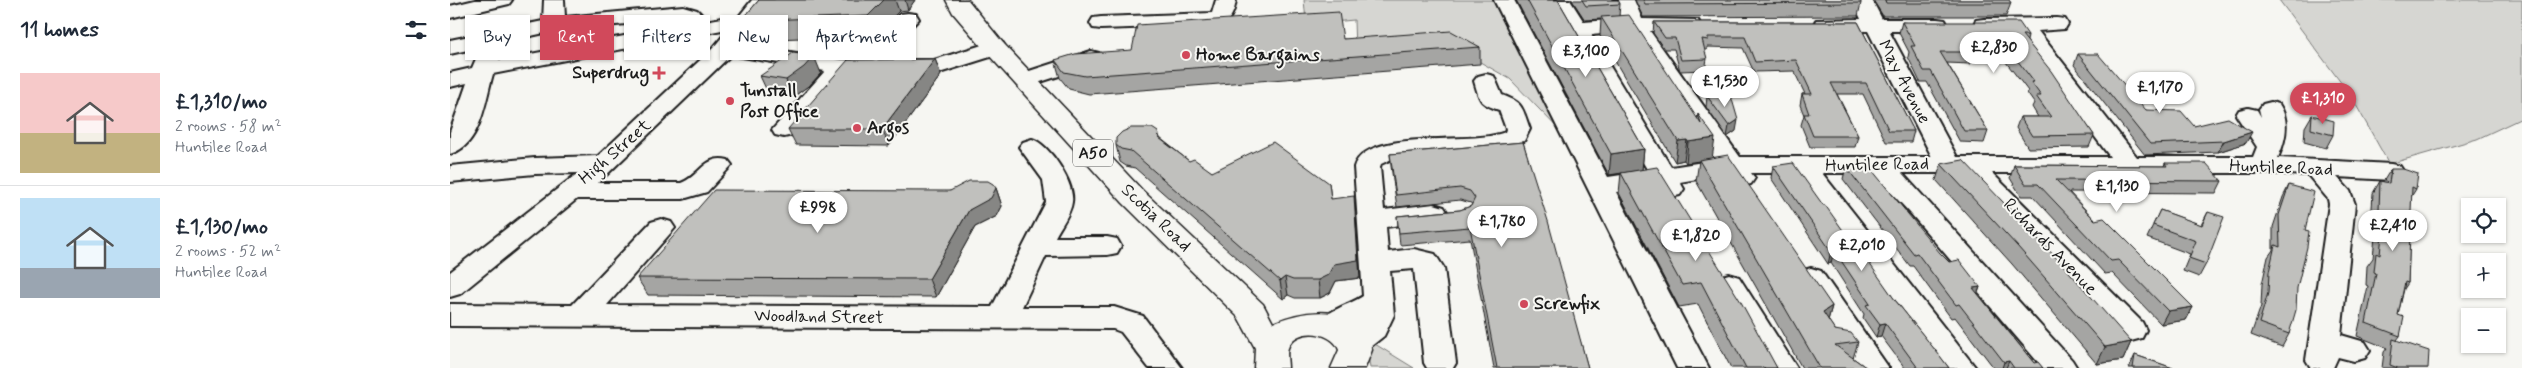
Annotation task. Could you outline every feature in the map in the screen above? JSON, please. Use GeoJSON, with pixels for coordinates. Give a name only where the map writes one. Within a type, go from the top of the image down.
{"type":"FeatureCollection","features":[{"type":"Feature","properties":{"kind":"main road","name":"Scotia Road"},"geometry":{"type":"LineString","coordinates":[[957,0],[961,8],[995,48],[1134,197],[1252,312],[1260,331],[1266,359]]}},
{"type":"Feature","properties":{"kind":"main road","name":"Scotia Road"},"geometry":{"type":"LineString","coordinates":[[1239,298],[1268,312],[1294,319],[1344,348]]}},
{"type":"Feature","properties":{"kind":"main road"},"geometry":{"type":"LineString","coordinates":[[1266,359],[1289,329],[1303,323],[1344,348]]}},
{"type":"Feature","properties":{"kind":"street"},"geometry":{"type":"LineString","coordinates":[[450,12],[502,0]]}},
{"type":"Feature","properties":{"kind":"street"},"geometry":{"type":"LineString","coordinates":[[554,0],[554,15]]}},
{"type":"Feature","properties":{"kind":"street","name":"High Street"},"geometry":{"type":"LineString","coordinates":[[752,15],[763,0]]}},
{"type":"Feature","properties":{"kind":"street"},"geometry":{"type":"LineString","coordinates":[[1504,0],[1693,368]]}},
{"type":"Feature","properties":{"kind":"street"},"geometry":{"type":"LineString","coordinates":[[1560,0],[1683,208]]}},
{"type":"Feature","properties":{"kind":"street"},"geometry":{"type":"LineString","coordinates":[[1624,0],[1634,25],[1756,198]]}},
{"type":"Feature","properties":{"kind":"street","name":"May Avenue"},"geometry":{"type":"LineString","coordinates":[[1862,0],[1874,26],[1959,165]]}},
{"type":"Feature","properties":{"kind":"street"},"geometry":{"type":"LineString","coordinates":[[1156,10],[1224,7]]}},
{"type":"Feature","properties":{"kind":"street"},"geometry":{"type":"LineString","coordinates":[[1101,24],[1217,19],[1224,7]]}},
{"type":"Feature","properties":{"kind":"street"},"geometry":{"type":"LineString","coordinates":[[654,15],[684,12],[690,15]]}},
{"type":"Feature","properties":{"kind":"street"},"geometry":{"type":"LineString","coordinates":[[2022,24],[2130,166]]}},
{"type":"Feature","properties":{"kind":"street"},"geometry":{"type":"LineString","coordinates":[[1807,26],[2058,24]]}},
{"type":"Feature","properties":{"kind":"street"},"geometry":{"type":"LineString","coordinates":[[1578,29],[1634,25],[1710,25]]}},
{"type":"Feature","properties":{"kind":"street"},"geometry":{"type":"LineString","coordinates":[[450,46],[465,43]]}},
{"type":"Feature","properties":{"kind":"street"},"geometry":{"type":"LineString","coordinates":[[450,80],[483,71],[624,43]]}},
{"type":"Feature","properties":{"kind":"street"},"geometry":{"type":"LineString","coordinates":[[788,56],[805,56],[850,67],[936,67],[995,48]]}},
{"type":"Feature","properties":{"kind":"street","name":"High Street"},"geometry":{"type":"LineString","coordinates":[[450,287],[605,164],[720,52]]}},
{"type":"Feature","properties":{"kind":"street"},"geometry":{"type":"LineString","coordinates":[[1025,80],[1099,55]]}},
{"type":"Feature","properties":{"kind":"street"},"geometry":{"type":"LineString","coordinates":[[450,146],[464,132],[459,126],[487,60]]}},
{"type":"Feature","properties":{"kind":"street"},"geometry":{"type":"LineString","coordinates":[[784,130],[858,60]]}},
{"type":"Feature","properties":{"kind":"street"},"geometry":{"type":"LineString","coordinates":[[1344,348],[1373,328],[1379,315],[1377,263],[1367,167],[1369,160],[1387,152],[1506,140],[1515,136],[1518,129],[1509,106],[1491,99],[1486,81]]}},
{"type":"Feature","properties":{"kind":"street"},"geometry":{"type":"LineString","coordinates":[[2259,112],[2274,115],[2266,157]]}},
{"type":"Feature","properties":{"kind":"street"},"geometry":{"type":"LineString","coordinates":[[1001,319],[1059,202],[1056,180],[1032,147]]}},
{"type":"Feature","properties":{"kind":"street","name":"Huntilee Road"},"geometry":{"type":"LineString","coordinates":[[1599,187],[1662,175],[1733,165],[2130,166],[2266,157],[2316,169],[2391,172]]}},
{"type":"Feature","properties":{"kind":"street"},"geometry":{"type":"LineString","coordinates":[[450,174],[535,166],[605,164]]}},
{"type":"Feature","properties":{"kind":"street"},"geometry":{"type":"LineString","coordinates":[[571,191],[683,191],[698,186],[719,165]]}},
{"type":"Feature","properties":{"kind":"street"},"geometry":{"type":"LineString","coordinates":[[1880,165],[1921,208],[2061,368]]}},
{"type":"Feature","properties":{"kind":"street","name":"Richards Avenue"},"geometry":{"type":"LineString","coordinates":[[1959,165],[2130,330]]}},
{"type":"Feature","properties":{"kind":"street"},"geometry":{"type":"LineString","coordinates":[[1803,166],[1960,368]]}},
{"type":"Feature","properties":{"kind":"street"},"geometry":{"type":"LineString","coordinates":[[2316,169],[2341,197],[2342,204],[2323,350],[2354,350]]}},
{"type":"Feature","properties":{"kind":"street"},"geometry":{"type":"LineString","coordinates":[[1372,220],[1460,211]]}},
{"type":"Feature","properties":{"kind":"street"},"geometry":{"type":"LineString","coordinates":[[580,315],[661,228]]}},
{"type":"Feature","properties":{"kind":"street"},"geometry":{"type":"LineString","coordinates":[[1036,247],[1107,246]]}},
{"type":"Feature","properties":{"kind":"street"},"geometry":{"type":"LineString","coordinates":[[1795,254],[1873,368]]}},
{"type":"Feature","properties":{"kind":"street"},"geometry":{"type":"LineString","coordinates":[[1377,263],[1414,259],[1424,261],[1430,268],[1440,362]]}},
{"type":"Feature","properties":{"kind":"street"},"geometry":{"type":"LineString","coordinates":[[1718,266],[1781,368]]}},
{"type":"Feature","properties":{"kind":"street","name":"Woodland Street"},"geometry":{"type":"LineString","coordinates":[[450,315],[1001,319],[1114,318],[1132,324],[1166,368]]}},
{"type":"Feature","properties":{"kind":"shaded area"},"geometry":{"type":"Polygon","coordinates":[[[1304,0],[1500,0],[1569,140],[1510,79],[1452,46],[1355,52],[1354,20],[1322,23],[1306,21],[1304,0]]]}},
{"type":"Feature","properties":{"kind":"shaded area"},"geometry":{"type":"Polygon","coordinates":[[[2279,0],[2522,0],[2522,118],[2477,139],[2389,164],[2351,96],[2279,0]]]}},
{"type":"Feature","properties":{"kind":"shaded area"},"geometry":{"type":"Polygon","coordinates":[[[1370,341],[1414,368],[1370,368],[1368,356],[1370,341]]]}},
{"type":"Feature","properties":{"kind":"building"},"geometry":{"type":"Polygon","coordinates":[[[759,0],[884,0],[869,15],[798,15],[798,19],[788,19],[788,15],[746,15],[759,0]]]}},
{"type":"Feature","properties":{"kind":"building"},"geometry":{"type":"Polygon","coordinates":[[[1527,0],[1558,0],[1644,149],[1611,154],[1527,0]]]}},
{"type":"Feature","properties":{"kind":"building"},"geometry":{"type":"Polygon","coordinates":[[[1582,0],[1618,0],[1620,4],[1586,6],[1582,0]]]}},
{"type":"Feature","properties":{"kind":"building"},"geometry":{"type":"Polygon","coordinates":[[[1643,0],[1860,0],[1861,3],[1645,4],[1643,0]]]}},
{"type":"Feature","properties":{"kind":"building"},"geometry":{"type":"Polygon","coordinates":[[[1885,0],[2009,0],[2011,3],[1886,3],[1885,0]]]}},
{"type":"Feature","properties":{"kind":"building"},"geometry":{"type":"Polygon","coordinates":[[[1339,12],[1343,39],[1451,31],[1480,47],[1085,76],[1064,72],[1055,60],[1075,54],[1132,50],[1137,25],[1339,12]]]}},
{"type":"Feature","properties":{"kind":"building"},"geometry":{"type":"Polygon","coordinates":[[[1629,15],[1701,124],[1698,114],[1715,138],[1688,142],[1687,140],[1678,141],[1601,17],[1629,15]]]}},
{"type":"Feature","properties":{"kind":"building"},"geometry":{"type":"Polygon","coordinates":[[[1654,22],[1858,22],[1914,131],[1889,131],[1866,83],[1831,83],[1858,136],[1813,136],[1804,114],[1809,114],[1802,94],[1812,94],[1796,60],[1755,62],[1745,37],[1708,37],[1708,40],[1702,39],[1707,59],[1681,60],[1675,38],[1665,38],[1654,22]]]}},
{"type":"Feature","properties":{"kind":"building"},"geometry":{"type":"Polygon","coordinates":[[[1902,22],[2019,22],[2028,35],[2022,35],[2051,71],[2094,135],[2032,136],[2020,117],[2051,117],[2036,96],[2041,96],[2031,82],[2034,82],[2000,38],[1965,38],[1974,52],[1940,52],[1988,131],[1964,131],[1931,71],[1924,71],[1911,46],[1915,46],[1902,22]]]}},
{"type":"Feature","properties":{"kind":"building"},"geometry":{"type":"Polygon","coordinates":[[[793,53],[798,54],[798,60],[810,60],[786,80],[760,76],[783,60],[788,60],[788,56],[793,53]]]}},
{"type":"Feature","properties":{"kind":"building"},"geometry":{"type":"Polygon","coordinates":[[[2078,54],[2098,54],[2146,110],[2181,111],[2194,126],[2228,118],[2252,132],[2224,141],[2150,144],[2078,54]]]}},
{"type":"Feature","properties":{"kind":"building"},"geometry":{"type":"Polygon","coordinates":[[[935,59],[882,129],[788,129],[848,60],[935,59]]]}},
{"type":"Feature","properties":{"kind":"building"},"geometry":{"type":"Polygon","coordinates":[[[1707,96],[1731,96],[1738,120],[1729,126],[1707,96]]]}},
{"type":"Feature","properties":{"kind":"building"},"geometry":{"type":"Polygon","coordinates":[[[2312,115],[2334,121],[2333,135],[2311,129],[2312,115]]]}},
{"type":"Feature","properties":{"kind":"building"},"geometry":{"type":"Polygon","coordinates":[[[1131,128],[1152,128],[1158,132],[1159,138],[1189,161],[1194,159],[1212,172],[1273,142],[1329,183],[1331,199],[1354,196],[1358,260],[1334,264],[1328,275],[1318,280],[1293,280],[1285,277],[1280,281],[1131,151],[1121,149],[1116,145],[1116,138],[1122,132],[1131,128]]]}},
{"type":"Feature","properties":{"kind":"building"},"geometry":{"type":"Polygon","coordinates":[[[1523,142],[1548,221],[1588,368],[1497,368],[1470,227],[1399,233],[1397,216],[1460,210],[1471,206],[1475,198],[1470,191],[1460,188],[1396,195],[1390,154],[1523,142]]]}},
{"type":"Feature","properties":{"kind":"building"},"geometry":{"type":"Polygon","coordinates":[[[1728,155],[1832,306],[1823,312],[1835,330],[1851,333],[1858,342],[1835,345],[1867,368],[1820,368],[1699,160],[1728,155]]]}},
{"type":"Feature","properties":{"kind":"building"},"geometry":{"type":"Polygon","coordinates":[[[1963,160],[2062,264],[2131,342],[2105,347],[2018,247],[1941,164],[1963,160]]]}},
{"type":"Feature","properties":{"kind":"building"},"geometry":{"type":"Polygon","coordinates":[[[1793,163],[1857,250],[1860,250],[1895,300],[1949,368],[1918,368],[1885,323],[1880,324],[1866,305],[1870,304],[1834,250],[1831,251],[1773,166],[1793,163]]]}},
{"type":"Feature","properties":{"kind":"building"},"geometry":{"type":"Polygon","coordinates":[[[2165,163],[2206,163],[2222,181],[2056,180],[2095,220],[2104,218],[2193,307],[2168,311],[2118,260],[2111,261],[2038,184],[2025,184],[2014,165],[2167,166],[2165,163]]]}},
{"type":"Feature","properties":{"kind":"building"},"geometry":{"type":"Polygon","coordinates":[[[1867,164],[1940,253],[1949,262],[1959,260],[1980,287],[1973,288],[2034,363],[2038,362],[2043,368],[2014,368],[2009,361],[2004,362],[1959,304],[1956,305],[1917,253],[1914,254],[1846,167],[1867,164]]]}},
{"type":"Feature","properties":{"kind":"building"},"geometry":{"type":"Polygon","coordinates":[[[1657,167],[1741,302],[1777,368],[1746,368],[1701,282],[1682,285],[1621,173],[1657,167]]]}},
{"type":"Feature","properties":{"kind":"building"},"geometry":{"type":"Polygon","coordinates":[[[2391,169],[2403,169],[2418,174],[2416,189],[2412,187],[2408,283],[2405,282],[2398,315],[2404,317],[2400,336],[2366,323],[2376,273],[2374,272],[2376,253],[2380,255],[2384,212],[2379,210],[2380,181],[2389,183],[2391,169]]]}},
{"type":"Feature","properties":{"kind":"building"},"geometry":{"type":"Polygon","coordinates":[[[969,181],[988,181],[996,188],[991,198],[969,210],[929,279],[637,278],[714,190],[950,191],[969,181]]]}},
{"type":"Feature","properties":{"kind":"building"},"geometry":{"type":"Polygon","coordinates":[[[2289,185],[2314,192],[2305,230],[2309,231],[2297,288],[2296,310],[2289,334],[2259,323],[2268,293],[2269,272],[2275,245],[2280,247],[2279,215],[2289,185]]]}},
{"type":"Feature","properties":{"kind":"building"},"geometry":{"type":"Polygon","coordinates":[[[2160,210],[2202,225],[2208,212],[2224,217],[2206,264],[2189,258],[2196,241],[2153,225],[2160,210]]]}},
{"type":"Feature","properties":{"kind":"building"},"geometry":{"type":"Polygon","coordinates":[[[2393,339],[2429,351],[2428,368],[2398,368],[2390,365],[2393,339]]]}},
{"type":"Feature","properties":{"kind":"building"},"geometry":{"type":"Polygon","coordinates":[[[2135,355],[2173,368],[2133,368],[2135,355]]]}},
{"type":"Feature","properties":{"kind":"place","name":"Home Bargains"},"geometry":{"type":"Point","coordinates":[1186,55]}},
{"type":"Feature","properties":{"kind":"place","name":"Superdrug"},"geometry":{"type":"Point","coordinates":[659,73]}},
{"type":"Feature","properties":{"kind":"place","name":"Tunstall Post Office"},"geometry":{"type":"Point","coordinates":[730,101]}},
{"type":"Feature","properties":{"kind":"place","name":"Argos"},"geometry":{"type":"Point","coordinates":[857,128]}},
{"type":"Feature","properties":{"kind":"place","name":"Screwfix"},"geometry":{"type":"Point","coordinates":[1524,304]}}]}
